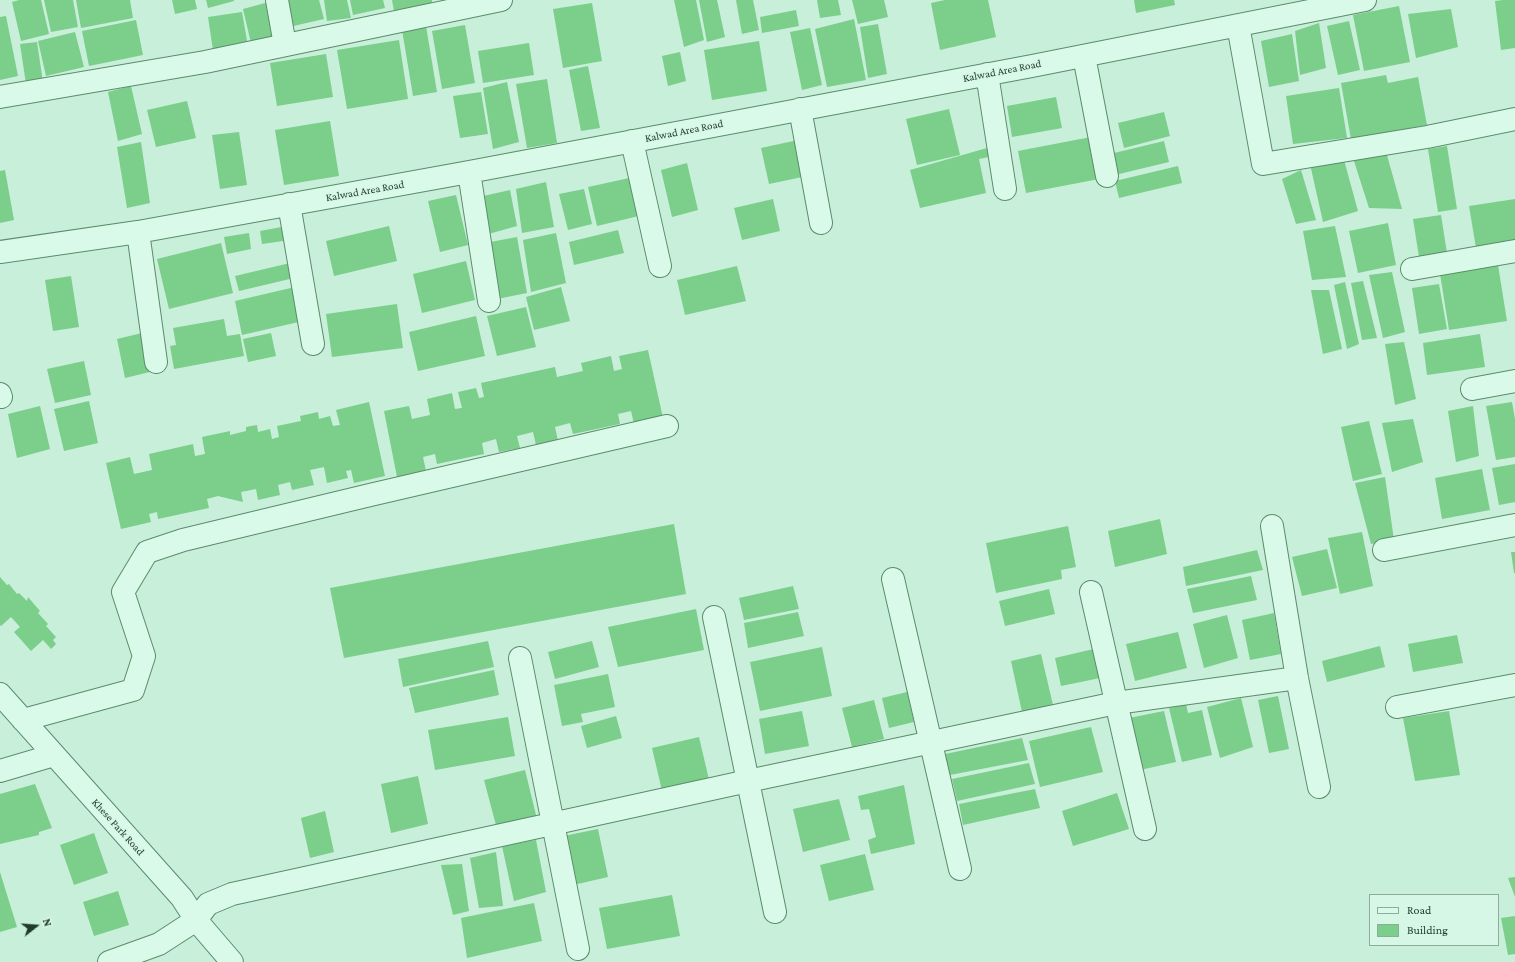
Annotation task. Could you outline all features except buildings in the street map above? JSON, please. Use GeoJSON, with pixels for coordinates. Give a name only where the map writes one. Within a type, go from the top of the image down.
{"type":"FeatureCollection","features":[{"type":"Feature","properties":{"kind":"street"},"geometry":{"type":"LineString","coordinates":[[278,0],[285,45]]}},
{"type":"Feature","properties":{"kind":"street"},"geometry":{"type":"LineString","coordinates":[[0,97],[198,63],[501,0]]}},
{"type":"Feature","properties":{"kind":"street","name":"Kalwad Area Road"},"geometry":{"type":"LineString","coordinates":[[0,252],[138,232],[469,172],[1084,56],[1366,0]]}},
{"type":"Feature","properties":{"kind":"street"},"geometry":{"type":"LineString","coordinates":[[1238,25],[1263,164],[1427,138],[1515,119]]}},
{"type":"Feature","properties":{"kind":"street"},"geometry":{"type":"LineString","coordinates":[[1084,56],[1107,176]]}},
{"type":"Feature","properties":{"kind":"street"},"geometry":{"type":"LineString","coordinates":[[987,74],[1005,189]]}},
{"type":"Feature","properties":{"kind":"street"},"geometry":{"type":"LineString","coordinates":[[800,109],[821,223]]}},
{"type":"Feature","properties":{"kind":"street"},"geometry":{"type":"LineString","coordinates":[[632,141],[660,266]]}},
{"type":"Feature","properties":{"kind":"street"},"geometry":{"type":"LineString","coordinates":[[469,172],[489,301]]}},
{"type":"Feature","properties":{"kind":"street"},"geometry":{"type":"LineString","coordinates":[[289,204],[313,344]]}},
{"type":"Feature","properties":{"kind":"street"},"geometry":{"type":"LineString","coordinates":[[138,232],[156,362]]}},
{"type":"Feature","properties":{"kind":"street"},"geometry":{"type":"LineString","coordinates":[[1412,269],[1515,251]]}},
{"type":"Feature","properties":{"kind":"street"},"geometry":{"type":"LineString","coordinates":[[1472,389],[1515,381]]}},
{"type":"Feature","properties":{"kind":"street"},"geometry":{"type":"LineString","coordinates":[[22,720],[133,690],[144,656],[123,592],[147,552],[191,538],[667,426]]}},
{"type":"Feature","properties":{"kind":"street"},"geometry":{"type":"LineString","coordinates":[[1384,550],[1515,525]]}},
{"type":"Feature","properties":{"kind":"street"},"geometry":{"type":"LineString","coordinates":[[1272,526],[1297,678],[1319,787]]}},
{"type":"Feature","properties":{"kind":"street"},"geometry":{"type":"LineString","coordinates":[[893,579],[960,869]]}},
{"type":"Feature","properties":{"kind":"street"},"geometry":{"type":"LineString","coordinates":[[1092,592],[1145,829]]}},
{"type":"Feature","properties":{"kind":"street"},"geometry":{"type":"LineString","coordinates":[[714,618],[775,912]]}},
{"type":"Feature","properties":{"kind":"street"},"geometry":{"type":"LineString","coordinates":[[520,658],[578,950]]}},
{"type":"Feature","properties":{"kind":"street"},"geometry":{"type":"LineString","coordinates":[[109,962],[159,944],[196,920],[208,904],[232,894],[748,781],[1116,703],[1297,678]]}},
{"type":"Feature","properties":{"kind":"street"},"geometry":{"type":"LineString","coordinates":[[1397,707],[1515,685]]}},
{"type":"Feature","properties":{"kind":"street","name":"Khese Park Road"},"geometry":{"type":"LineString","coordinates":[[0,694],[182,898],[196,920],[232,962]]}},
{"type":"Feature","properties":{"kind":"street"},"geometry":{"type":"LineString","coordinates":[[0,771],[54,755]]}}]}
